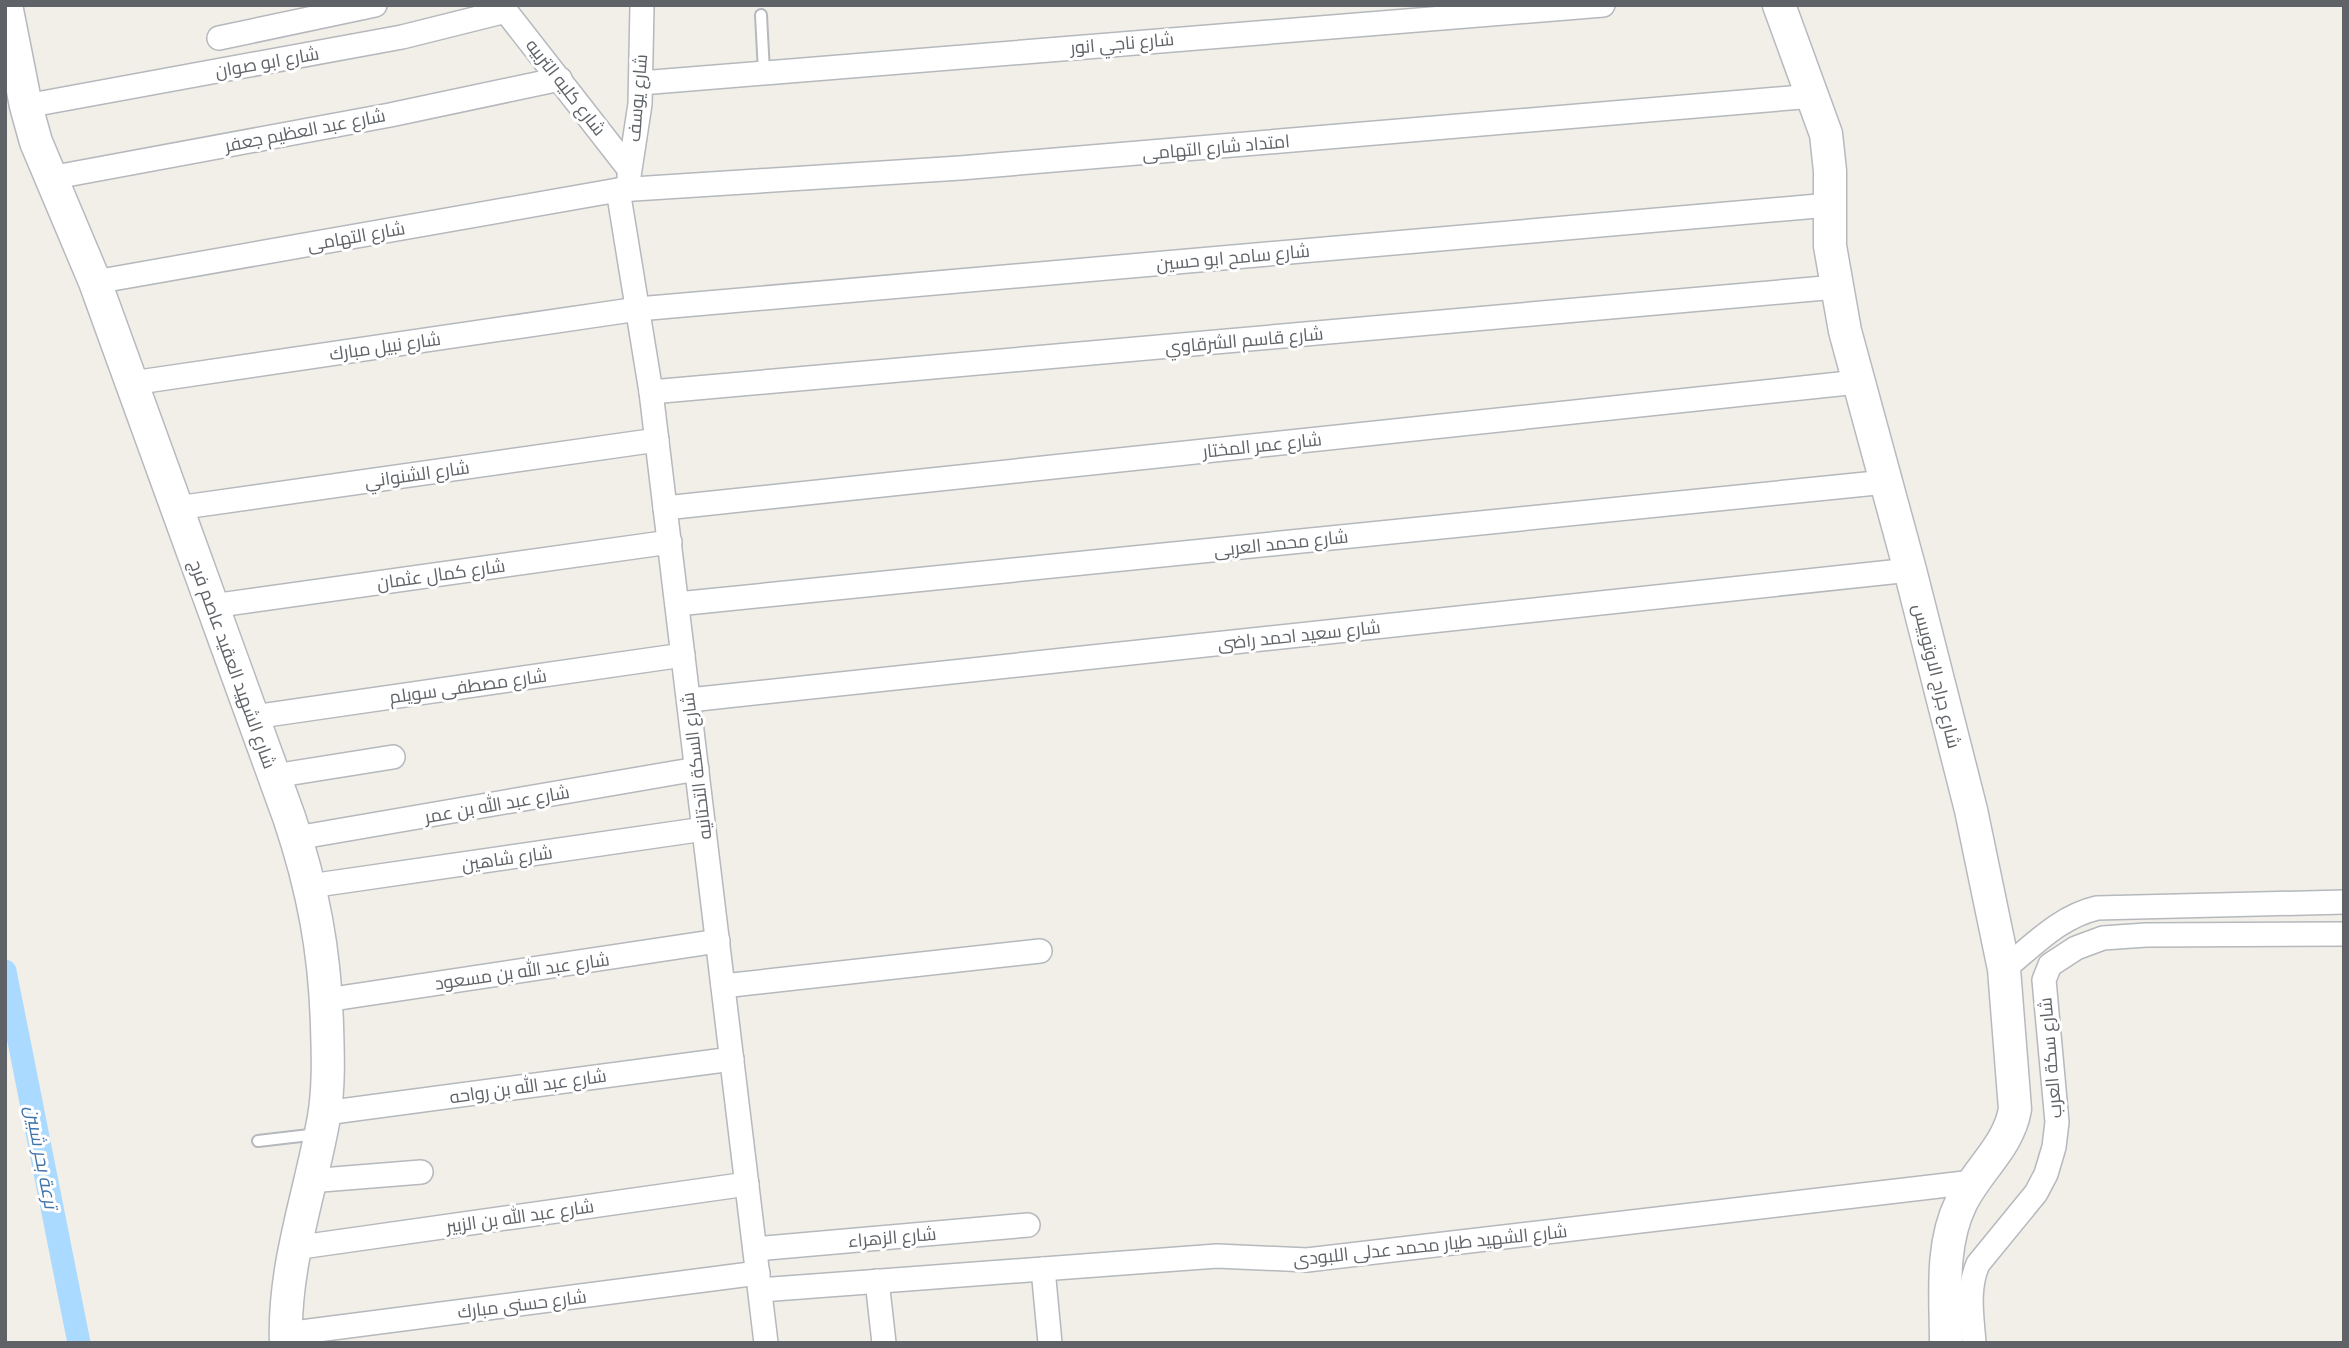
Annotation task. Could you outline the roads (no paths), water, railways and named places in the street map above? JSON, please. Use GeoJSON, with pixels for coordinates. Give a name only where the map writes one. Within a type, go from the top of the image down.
{"type":"FeatureCollection","features":[{"type":"Feature","properties":{"kind":"street","name":"شارع الشهيد العقيد عاصم فرج"},"geometry":{"type":"LineString","coordinates":[[6,5],[36,142],[95,282],[274,776],[310,887],[322,947],[329,1059],[323,1123],[294,1248],[286,1338]]}},
{"type":"Feature","properties":{"kind":"street"},"geometry":{"type":"LineString","coordinates":[[219,38],[375,5]]}},
{"type":"Feature","properties":{"kind":"street","name":"شارع يوسف"},"geometry":{"type":"LineString","coordinates":[[625,183],[641,83],[642,5]]}},
{"type":"Feature","properties":{"kind":"street","name":"شارع ناجي انور"},"geometry":{"type":"LineString","coordinates":[[641,83],[1603,5]]}},
{"type":"Feature","properties":{"kind":"street","name":"شارع جراج الاوتوبيس"},"geometry":{"type":"LineString","coordinates":[[1779,5],[1826,134],[1830,171],[1830,246],[1836,288],[1858,382],[1910,570],[1971,810],[2004,969],[2015,1110],[2013,1125],[2007,1138],[1973,1182],[1954,1217],[1947,1253],[1946,1343]]}},
{"type":"Feature","properties":{"kind":"street","name":"شارع ابو صوان"},"geometry":{"type":"LineString","coordinates":[[26,106],[402,37],[504,8]]}},
{"type":"Feature","properties":{"kind":"street","name":"شارع كليه التربيه"},"geometry":{"type":"LineString","coordinates":[[504,8],[560,79],[625,183]]}},
{"type":"Feature","properties":{"kind":"street","name":"شارع عبد العظيم جعفر"},"geometry":{"type":"LineString","coordinates":[[50,178],[390,115],[560,79]]}},
{"type":"Feature","properties":{"kind":"street","name":"امتداد شارع التهامى"},"geometry":{"type":"LineString","coordinates":[[625,183],[960,169],[1814,96]]}},
{"type":"Feature","properties":{"kind":"street","name":"شارع التهامى"},"geometry":{"type":"LineString","coordinates":[[95,282],[625,183]]}},
{"type":"Feature","properties":{"kind":"street","name":"شارع السكة التحتانيه"},"geometry":{"type":"LineString","coordinates":[[625,183],[638,309],[670,542],[766,1343]]}},
{"type":"Feature","properties":{"kind":"street","name":"شارع سامح ابو حسين"},"geometry":{"type":"LineString","coordinates":[[638,309],[1829,205]]}},
{"type":"Feature","properties":{"kind":"street","name":"شارع قاسم الشرقاوي"},"geometry":{"type":"LineString","coordinates":[[651,392],[1836,288]]}},
{"type":"Feature","properties":{"kind":"street","name":"شارع نبيل مبارك"},"geometry":{"type":"LineString","coordinates":[[132,383],[638,309]]}},
{"type":"Feature","properties":{"kind":"street","name":"شارع عمر المختار"},"geometry":{"type":"LineString","coordinates":[[665,508],[1858,382]]}},
{"type":"Feature","properties":{"kind":"street","name":"شارع الشنواني"},"geometry":{"type":"LineString","coordinates":[[177,508],[657,440]]}},
{"type":"Feature","properties":{"kind":"street","name":"شارع محمد العربى"},"geometry":{"type":"LineString","coordinates":[[677,604],[1886,482]]}},
{"type":"Feature","properties":{"kind":"street","name":"شارع كمال عثمان"},"geometry":{"type":"LineString","coordinates":[[212,606],[670,542]]}},
{"type":"Feature","properties":{"kind":"street","name":"شارع سعيد احمد راضى"},"geometry":{"type":"LineString","coordinates":[[689,699],[1910,570]]}},
{"type":"Feature","properties":{"kind":"street","name":"شارع مصطفى سويلم"},"geometry":{"type":"LineString","coordinates":[[253,718],[683,655]]}},
{"type":"Feature","properties":{"kind":"street"},"geometry":{"type":"LineString","coordinates":[[274,776],[393,757]]}},
{"type":"Feature","properties":{"kind":"street","name":"شارع عبد الله بن عمر"},"geometry":{"type":"LineString","coordinates":[[296,838],[697,769]]}},
{"type":"Feature","properties":{"kind":"street","name":"شارع شاهين"},"geometry":{"type":"LineString","coordinates":[[310,887],[704,829]]}},
{"type":"Feature","properties":{"kind":"street"},"geometry":{"type":"LineString","coordinates":[[2004,969],[2063,920],[2097,908],[2344,902]]}},
{"type":"Feature","properties":{"kind":"street","name":"شارع سكة العرب"},"geometry":{"type":"LineString","coordinates":[[1974,1343],[1970,1291],[1972,1276],[1978,1264],[2036,1192],[2046,1174],[2054,1147],[2057,1122],[2044,980],[2050,965],[2076,948],[2104,938],[2146,935],[2344,934]]}},
{"type":"Feature","properties":{"kind":"street","name":"شارع عبد الله بن مسعود"},"geometry":{"type":"LineString","coordinates":[[327,1000],[718,942]]}},
{"type":"Feature","properties":{"kind":"street"},"geometry":{"type":"LineString","coordinates":[[723,986],[1040,951]]}},
{"type":"Feature","properties":{"kind":"street","name":"شارع عبد الله بن رواحه"},"geometry":{"type":"LineString","coordinates":[[323,1123],[732,1059]]}},
{"type":"Feature","properties":{"kind":"street"},"geometry":{"type":"LineString","coordinates":[[309,1181],[421,1172]]}},
{"type":"Feature","properties":{"kind":"street","name":"شارع الشهيد طيار محمد عدلى اللبودى"},"geometry":{"type":"LineString","coordinates":[[759,1281],[877,1281],[1230,1256],[1307,1260],[1973,1182]]}},
{"type":"Feature","properties":{"kind":"street","name":"شارع عبد الله بن الزبير"},"geometry":{"type":"LineString","coordinates":[[294,1248],[747,1184]]}},
{"type":"Feature","properties":{"kind":"street","name":"شارع الزهراء"},"geometry":{"type":"LineString","coordinates":[[755,1249],[1028,1225]]}},
{"type":"Feature","properties":{"kind":"street"},"geometry":{"type":"LineString","coordinates":[[1043,1269],[1050,1343]]}},
{"type":"Feature","properties":{"kind":"street","name":"شارع حسنى مبارك"},"geometry":{"type":"LineString","coordinates":[[286,1338],[759,1281]]}},
{"type":"Feature","properties":{"kind":"street"},"geometry":{"type":"LineString","coordinates":[[877,1281],[884,1343]]}},
{"type":"Feature","properties":{"kind":"lane"},"geometry":{"type":"LineString","coordinates":[[761,15],[764,72]]}},
{"type":"Feature","properties":{"kind":"lane"},"geometry":{"type":"LineString","coordinates":[[258,1141],[323,1123]]}},
{"type":"Feature","properties":{"kind":"waterway","name":"ترعة بحر شبين"},"geometry":{"type":"LineString","coordinates":[[5,971],[79,1343]]}}]}
